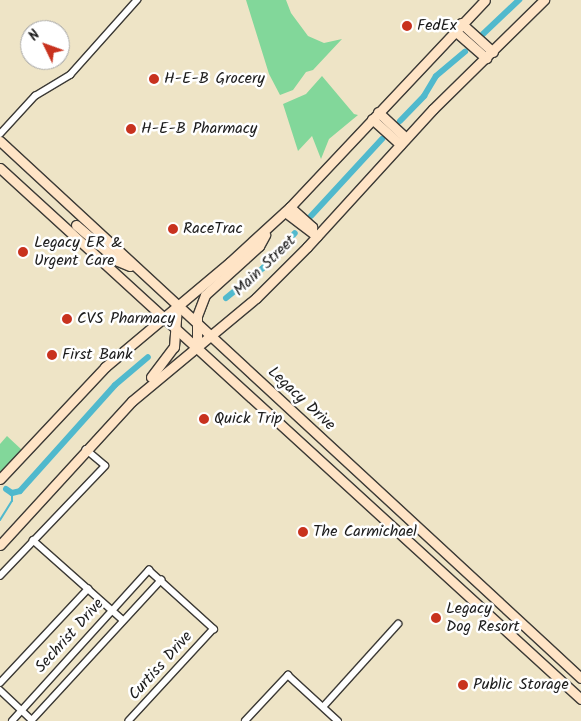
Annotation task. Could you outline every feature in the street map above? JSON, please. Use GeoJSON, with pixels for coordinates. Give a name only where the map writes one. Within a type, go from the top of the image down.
{"type":"FeatureCollection","features":[{"type":"Feature","properties":{"kind":"main road","name":"Main Street"},"geometry":{"type":"LineString","coordinates":[[0,479],[105,367],[270,227],[485,0]]}},
{"type":"Feature","properties":{"kind":"main road","name":"Main Street"},"geometry":{"type":"LineString","coordinates":[[0,545],[109,425],[197,346],[256,298],[403,141],[544,0]]}},
{"type":"Feature","properties":{"kind":"main road"},"geometry":{"type":"LineString","coordinates":[[458,27],[489,55]]}},
{"type":"Feature","properties":{"kind":"main road"},"geometry":{"type":"LineString","coordinates":[[375,116],[403,141]]}},
{"type":"Feature","properties":{"kind":"main road","name":"Legacy Drive"},"geometry":{"type":"LineString","coordinates":[[0,141],[76,224],[176,326],[581,699]]}},
{"type":"Feature","properties":{"kind":"main road","name":"Legacy Drive"},"geometry":{"type":"LineString","coordinates":[[0,168],[138,269],[391,505],[581,678]]}},
{"type":"Feature","properties":{"kind":"main road"},"geometry":{"type":"LineString","coordinates":[[287,209],[312,228],[315,234]]}},
{"type":"Feature","properties":{"kind":"main road"},"geometry":{"type":"LineString","coordinates":[[197,346],[196,323],[205,295],[258,246],[270,227]]}},
{"type":"Feature","properties":{"kind":"main road"},"geometry":{"type":"LineString","coordinates":[[109,425],[117,410],[169,355],[176,339],[177,306]]}},
{"type":"Feature","properties":{"kind":"main road"},"geometry":{"type":"LineString","coordinates":[[289,430],[299,419]]}},
{"type":"Feature","properties":{"kind":"main road"},"geometry":{"type":"LineString","coordinates":[[382,515],[391,505]]}},
{"type":"Feature","properties":{"kind":"main road"},"geometry":{"type":"LineString","coordinates":[[471,598],[481,588]]}},
{"type":"Feature","properties":{"kind":"main road"},"geometry":{"type":"LineString","coordinates":[[557,677],[566,665]]}},
{"type":"Feature","properties":{"kind":"street"},"geometry":{"type":"LineString","coordinates":[[0,134],[35,96],[70,75],[137,0]]}},
{"type":"Feature","properties":{"kind":"street"},"geometry":{"type":"LineString","coordinates":[[0,576],[105,466],[86,450]]}},
{"type":"Feature","properties":{"kind":"street"},"geometry":{"type":"LineString","coordinates":[[33,540],[123,620]]}},
{"type":"Feature","properties":{"kind":"street","name":"Sechrist Drive"},"geometry":{"type":"LineString","coordinates":[[12,721],[149,570],[161,580],[31,720]]}},
{"type":"Feature","properties":{"kind":"street","name":"Curtiss Drive"},"geometry":{"type":"LineString","coordinates":[[129,721],[214,629],[161,580]]}},
{"type":"Feature","properties":{"kind":"street"},"geometry":{"type":"LineString","coordinates":[[0,683],[88,589]]}},
{"type":"Feature","properties":{"kind":"street"},"geometry":{"type":"LineString","coordinates":[[323,707],[398,624]]}},
{"type":"Feature","properties":{"kind":"street"},"geometry":{"type":"LineString","coordinates":[[245,721],[288,674],[338,721]]}},
{"type":"Feature","properties":{"kind":"street"},"geometry":{"type":"LineString","coordinates":[[0,690],[31,720]]}},
{"type":"Feature","properties":{"kind":"green space"},"geometry":{"type":"Polygon","coordinates":[[[246,0],[286,0],[291,13],[308,36],[324,43],[342,39],[313,70],[306,72],[293,90],[280,95],[269,74],[246,0]]]}},
{"type":"Feature","properties":{"kind":"green space"},"geometry":{"type":"Polygon","coordinates":[[[322,76],[354,114],[358,115],[329,139],[321,159],[312,136],[298,151],[283,104],[306,94],[322,76]]]}},
{"type":"Feature","properties":{"kind":"green space"},"geometry":{"type":"Polygon","coordinates":[[[7,436],[23,451],[0,475],[0,444],[7,436]]]}},
{"type":"Feature","properties":{"kind":"waterway"},"geometry":{"type":"LineString","coordinates":[[483,34],[519,0]]}},
{"type":"Feature","properties":{"kind":"waterway"},"geometry":{"type":"LineString","coordinates":[[400,121],[424,96],[436,76],[465,52]]}},
{"type":"Feature","properties":{"kind":"waterway"},"geometry":{"type":"LineString","coordinates":[[311,216],[382,139]]}},
{"type":"Feature","properties":{"kind":"waterway"},"geometry":{"type":"LineString","coordinates":[[226,298],[263,268],[295,233]]}},
{"type":"Feature","properties":{"kind":"waterway"},"geometry":{"type":"LineString","coordinates":[[6,489],[12,493],[20,491],[115,385],[148,357]]}},
{"type":"Feature","properties":{"kind":"waterway"},"geometry":{"type":"LineString","coordinates":[[0,520],[12,501],[12,493]]}},
{"type":"Feature","properties":{"kind":"place","name":"FedEx"},"geometry":{"type":"Point","coordinates":[407,26]}},
{"type":"Feature","properties":{"kind":"place","name":"H-E-B Grocery"},"geometry":{"type":"Point","coordinates":[154,79]}},
{"type":"Feature","properties":{"kind":"place","name":"H-E-B Pharmacy"},"geometry":{"type":"Point","coordinates":[131,129]}},
{"type":"Feature","properties":{"kind":"place","name":"RaceTrac"},"geometry":{"type":"Point","coordinates":[173,229]}},
{"type":"Feature","properties":{"kind":"place","name":"Legacy ER & Urgent Care"},"geometry":{"type":"Point","coordinates":[23,252]}},
{"type":"Feature","properties":{"kind":"place","name":"CVS Pharmacy"},"geometry":{"type":"Point","coordinates":[67,319]}},
{"type":"Feature","properties":{"kind":"place","name":"First Bank"},"geometry":{"type":"Point","coordinates":[52,355]}},
{"type":"Feature","properties":{"kind":"place","name":"Quick Trip"},"geometry":{"type":"Point","coordinates":[204,419]}},
{"type":"Feature","properties":{"kind":"place","name":"The Carmichael"},"geometry":{"type":"Point","coordinates":[303,532]}},
{"type":"Feature","properties":{"kind":"place","name":"Legacy Dog Resort"},"geometry":{"type":"Point","coordinates":[436,618]}},
{"type":"Feature","properties":{"kind":"place","name":"Public Storage"},"geometry":{"type":"Point","coordinates":[463,685]}}]}
